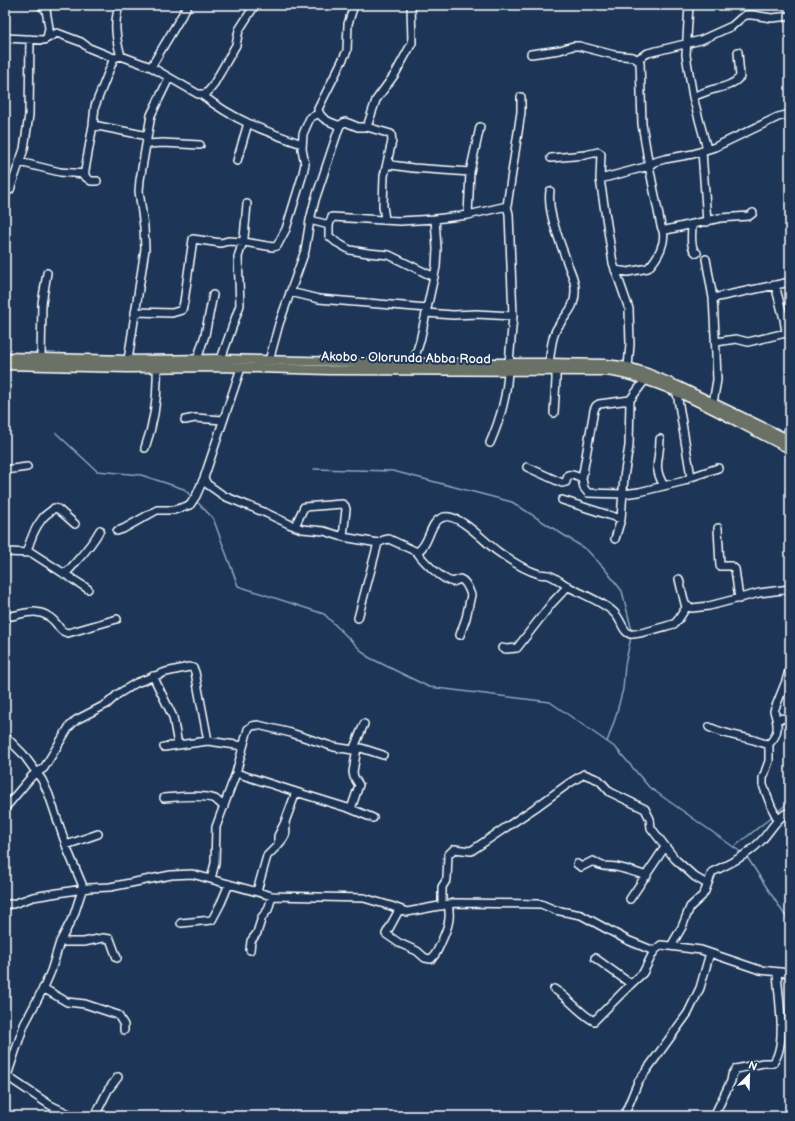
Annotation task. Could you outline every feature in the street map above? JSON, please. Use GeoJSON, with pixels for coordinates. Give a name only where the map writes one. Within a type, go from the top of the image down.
{"type":"FeatureCollection","features":[{"type":"Feature","properties":{"kind":"main road","name":"Akobo - Olorunda Abba Road"},"geometry":{"type":"LineString","coordinates":[[5,357],[413,363],[508,367],[556,371],[570,367],[606,364],[628,367],[642,371],[680,387],[789,440]]}},
{"type":"Feature","properties":{"kind":"main road"},"geometry":{"type":"LineString","coordinates":[[91,359],[91,368]]}},
{"type":"Feature","properties":{"kind":"main road","name":"Akobo - Olorunda Abba Road"},"geometry":{"type":"LineString","coordinates":[[5,365],[91,368],[241,368],[508,367],[549,363],[624,373],[645,380],[677,393],[790,449]]}},
{"type":"Feature","properties":{"kind":"street"},"geometry":{"type":"LineString","coordinates":[[40,5],[46,10],[48,28],[47,38]]}},
{"type":"Feature","properties":{"kind":"street"},"geometry":{"type":"LineString","coordinates":[[120,5],[117,14],[116,30],[118,48],[121,56]]}},
{"type":"Feature","properties":{"kind":"street"},"geometry":{"type":"LineString","coordinates":[[151,67],[188,5]]}},
{"type":"Feature","properties":{"kind":"street"},"geometry":{"type":"LineString","coordinates":[[202,95],[206,94],[212,88],[236,45],[239,30],[255,5]]}},
{"type":"Feature","properties":{"kind":"street"},"geometry":{"type":"LineString","coordinates":[[340,126],[323,118],[318,109],[347,50],[348,24],[354,5]]}},
{"type":"Feature","properties":{"kind":"street"},"geometry":{"type":"LineString","coordinates":[[367,127],[376,100],[395,74],[412,43],[411,5]]}},
{"type":"Feature","properties":{"kind":"street"},"geometry":{"type":"LineString","coordinates":[[689,5],[686,55],[693,97],[705,150],[707,222]]}},
{"type":"Feature","properties":{"kind":"street"},"geometry":{"type":"LineString","coordinates":[[531,54],[579,46],[637,59],[648,53],[701,40],[732,26],[746,15],[752,14],[772,18],[790,16]]}},
{"type":"Feature","properties":{"kind":"street"},"geometry":{"type":"LineString","coordinates":[[5,38],[44,40],[57,33],[81,42],[90,48],[114,58],[121,56],[151,67],[202,95],[220,109],[269,132],[302,144]]}},
{"type":"Feature","properties":{"kind":"street"},"geometry":{"type":"LineString","coordinates":[[5,192],[10,190],[24,149],[29,115],[30,40]]}},
{"type":"Feature","properties":{"kind":"street"},"geometry":{"type":"LineString","coordinates":[[693,97],[710,90],[727,86],[736,81],[740,77],[738,52]]}},
{"type":"Feature","properties":{"kind":"street"},"geometry":{"type":"LineString","coordinates":[[97,182],[86,179],[85,174],[95,106],[114,58]]}},
{"type":"Feature","properties":{"kind":"street"},"geometry":{"type":"LineString","coordinates":[[615,270],[628,272],[648,268],[662,246],[663,230],[649,166],[642,124],[640,62],[637,59]]}},
{"type":"Feature","properties":{"kind":"street"},"geometry":{"type":"LineString","coordinates":[[128,360],[145,249],[144,227],[139,191],[151,115],[169,78]]}},
{"type":"Feature","properties":{"kind":"street"},"geometry":{"type":"LineString","coordinates":[[490,442],[500,419],[505,400],[513,316],[510,214],[507,206],[521,112],[521,97]]}},
{"type":"Feature","properties":{"kind":"street"},"geometry":{"type":"LineString","coordinates":[[135,312],[172,313],[182,310],[194,240],[221,243],[228,241],[244,242],[273,247],[277,246],[288,222],[302,177],[305,164],[302,149],[303,134],[310,118],[319,113]]}},
{"type":"Feature","properties":{"kind":"street"},"geometry":{"type":"LineString","coordinates":[[600,179],[649,166],[654,162],[665,158],[693,154],[705,150],[737,137],[778,117],[790,114]]}},
{"type":"Feature","properties":{"kind":"street"},"geometry":{"type":"LineString","coordinates":[[269,361],[279,324],[305,251],[315,200],[340,126],[345,122],[358,127],[367,127],[391,134],[392,141],[388,165],[384,176],[382,206],[385,219]]}},
{"type":"Feature","properties":{"kind":"street"},"geometry":{"type":"LineString","coordinates":[[237,161],[248,123]]}},
{"type":"Feature","properties":{"kind":"street"},"geometry":{"type":"LineString","coordinates":[[93,125],[143,135],[147,142]]}},
{"type":"Feature","properties":{"kind":"street"},"geometry":{"type":"LineString","coordinates":[[468,215],[470,172],[480,127]]}},
{"type":"Feature","properties":{"kind":"street"},"geometry":{"type":"LineString","coordinates":[[147,142],[200,145]]}},
{"type":"Feature","properties":{"kind":"street"},"geometry":{"type":"LineString","coordinates":[[551,158],[585,155],[598,152],[601,154],[600,179],[606,223],[615,270],[629,309],[630,344],[628,367]]}},
{"type":"Feature","properties":{"kind":"street"},"geometry":{"type":"LineString","coordinates":[[19,162],[60,172],[85,174]]}},
{"type":"Feature","properties":{"kind":"street"},"geometry":{"type":"LineString","coordinates":[[388,165],[470,172]]}},
{"type":"Feature","properties":{"kind":"street"},"geometry":{"type":"LineString","coordinates":[[549,363],[554,337],[557,329],[573,306],[576,288],[557,234],[549,199],[550,190]]}},
{"type":"Feature","properties":{"kind":"street"},"geometry":{"type":"LineString","coordinates":[[222,359],[240,305],[238,258],[244,242],[247,204]]}},
{"type":"Feature","properties":{"kind":"street"},"geometry":{"type":"LineString","coordinates":[[434,277],[389,255],[350,250],[336,242],[329,236],[328,225],[332,217],[400,221],[435,220],[468,215],[507,206]]}},
{"type":"Feature","properties":{"kind":"street"},"geometry":{"type":"LineString","coordinates":[[663,230],[707,222],[720,218],[749,216],[753,213]]}},
{"type":"Feature","properties":{"kind":"street"},"geometry":{"type":"LineString","coordinates":[[310,220],[328,225]]}},
{"type":"Feature","properties":{"kind":"street"},"geometry":{"type":"LineString","coordinates":[[413,363],[427,311],[436,267],[437,249],[435,220]]}},
{"type":"Feature","properties":{"kind":"street"},"geometry":{"type":"LineString","coordinates":[[692,225],[692,248],[697,253]]}},
{"type":"Feature","properties":{"kind":"street"},"geometry":{"type":"LineString","coordinates":[[706,259],[713,298],[716,342],[717,380],[713,403]]}},
{"type":"Feature","properties":{"kind":"street"},"geometry":{"type":"LineString","coordinates":[[41,358],[42,303],[47,273]]}},
{"type":"Feature","properties":{"kind":"street"},"geometry":{"type":"LineString","coordinates":[[713,298],[790,282]]}},
{"type":"Feature","properties":{"kind":"street"},"geometry":{"type":"LineString","coordinates":[[716,342],[738,339],[748,342],[788,333],[775,285]]}},
{"type":"Feature","properties":{"kind":"street"},"geometry":{"type":"LineString","coordinates":[[290,292],[319,299],[453,315],[476,314],[513,316]]}},
{"type":"Feature","properties":{"kind":"street"},"geometry":{"type":"LineString","coordinates":[[197,360],[206,335],[213,295]]}},
{"type":"Feature","properties":{"kind":"street"},"geometry":{"type":"LineString","coordinates":[[145,448],[151,430],[158,385],[157,368]]}},
{"type":"Feature","properties":{"kind":"street"},"geometry":{"type":"LineString","coordinates":[[117,531],[157,510],[174,510],[190,505],[204,478],[222,420],[241,368]]}},
{"type":"Feature","properties":{"kind":"street"},"geometry":{"type":"LineString","coordinates":[[554,413],[556,371]]}},
{"type":"Feature","properties":{"kind":"street"},"geometry":{"type":"LineString","coordinates":[[615,539],[621,520],[624,477],[629,446],[630,400],[645,380]]}},
{"type":"Feature","properties":{"kind":"street"},"geometry":{"type":"LineString","coordinates":[[677,393],[691,477]]}},
{"type":"Feature","properties":{"kind":"street"},"geometry":{"type":"LineString","coordinates":[[630,400],[599,404],[596,406],[590,428],[582,479],[584,488],[588,493],[623,494],[684,481],[691,477],[718,468]]}},
{"type":"Feature","properties":{"kind":"street"},"geometry":{"type":"LineString","coordinates":[[185,420],[194,418],[222,420]]}},
{"type":"Feature","properties":{"kind":"street"},"geometry":{"type":"LineString","coordinates":[[789,440],[788,432],[790,424]]}},
{"type":"Feature","properties":{"kind":"street"},"geometry":{"type":"LineString","coordinates":[[660,439],[659,455],[656,466],[658,476],[664,486]]}},
{"type":"Feature","properties":{"kind":"street"},"geometry":{"type":"LineString","coordinates":[[5,470],[27,467]]}},
{"type":"Feature","properties":{"kind":"street"},"geometry":{"type":"LineString","coordinates":[[527,467],[562,483],[566,482],[567,477],[570,474],[582,479]]}},
{"type":"Feature","properties":{"kind":"street"},"geometry":{"type":"LineString","coordinates":[[204,478],[207,484],[224,496],[302,529],[324,531],[344,537],[378,543],[389,539],[417,552],[430,566],[448,580],[453,582],[460,578],[464,580],[471,595],[466,618],[460,635]]}},
{"type":"Feature","properties":{"kind":"street"},"geometry":{"type":"LineString","coordinates":[[562,500],[621,520]]}},
{"type":"Feature","properties":{"kind":"street"},"geometry":{"type":"LineString","coordinates":[[295,526],[304,507],[342,504],[346,508],[344,537]]}},
{"type":"Feature","properties":{"kind":"street"},"geometry":{"type":"LineString","coordinates":[[27,552],[37,526],[43,517],[54,508],[58,509],[75,524]]}},
{"type":"Feature","properties":{"kind":"street"},"geometry":{"type":"LineString","coordinates":[[417,552],[423,549],[436,522],[449,516],[470,529],[503,555],[538,574],[553,577],[597,600],[616,614],[626,632],[632,634],[674,624],[687,606]]}},
{"type":"Feature","properties":{"kind":"street"},"geometry":{"type":"LineString","coordinates":[[718,528],[720,566],[731,566],[735,569],[738,599]]}},
{"type":"Feature","properties":{"kind":"street"},"geometry":{"type":"LineString","coordinates":[[64,574],[69,572],[94,543],[100,530]]}},
{"type":"Feature","properties":{"kind":"street"},"geometry":{"type":"LineString","coordinates":[[358,618],[378,543]]}},
{"type":"Feature","properties":{"kind":"street"},"geometry":{"type":"LineString","coordinates":[[5,552],[27,552],[37,556],[88,589]]}},
{"type":"Feature","properties":{"kind":"street"},"geometry":{"type":"LineString","coordinates":[[679,579],[685,604],[692,608],[709,606],[759,594],[790,589]]}},
{"type":"Feature","properties":{"kind":"street"},"geometry":{"type":"LineString","coordinates":[[502,648],[506,650],[517,648],[552,603],[568,586]]}},
{"type":"Feature","properties":{"kind":"street"},"geometry":{"type":"LineString","coordinates":[[5,617],[32,611],[41,613],[54,620],[62,631],[68,633],[118,619]]}},
{"type":"Feature","properties":{"kind":"street"},"geometry":{"type":"LineString","coordinates":[[5,808],[37,772],[44,768],[69,727],[76,720],[107,704],[126,688],[153,676],[189,667],[193,668],[208,742]]}},
{"type":"Feature","properties":{"kind":"street"},"geometry":{"type":"LineString","coordinates":[[778,820],[763,785],[763,778],[769,761],[769,744],[776,734],[777,718],[774,711],[790,667]]}},
{"type":"Feature","properties":{"kind":"street"},"geometry":{"type":"LineString","coordinates":[[153,676],[173,717],[178,745]]}},
{"type":"Feature","properties":{"kind":"street"},"geometry":{"type":"LineString","coordinates":[[777,718],[790,719]]}},
{"type":"Feature","properties":{"kind":"street"},"geometry":{"type":"LineString","coordinates":[[351,809],[359,785],[353,772],[355,749],[364,724]]}},
{"type":"Feature","properties":{"kind":"street"},"geometry":{"type":"LineString","coordinates":[[211,879],[215,863],[216,827],[236,773],[248,729],[252,726],[258,725],[291,733],[334,747],[355,749],[361,748],[383,755]]}},
{"type":"Feature","properties":{"kind":"street"},"geometry":{"type":"LineString","coordinates":[[708,727],[725,734],[769,744]]}},
{"type":"Feature","properties":{"kind":"street"},"geometry":{"type":"LineString","coordinates":[[5,736],[23,754],[37,772],[49,795],[66,845],[82,884],[82,890],[74,915],[60,942],[51,971],[24,1025],[6,1078],[50,1105],[73,1116]]}},
{"type":"Feature","properties":{"kind":"street"},"geometry":{"type":"LineString","coordinates":[[164,747],[208,742],[243,746]]}},
{"type":"Feature","properties":{"kind":"street"},"geometry":{"type":"LineString","coordinates":[[236,773],[351,809],[373,818]]}},
{"type":"Feature","properties":{"kind":"street"},"geometry":{"type":"LineString","coordinates":[[400,910],[386,934],[399,943],[416,951],[425,958],[431,959],[436,956],[448,929],[450,913],[445,905],[442,888],[447,880],[448,855],[454,849],[471,851],[584,774],[599,780],[610,792],[645,809],[650,819],[651,828],[665,847],[695,877],[707,884]]}},
{"type":"Feature","properties":{"kind":"street"},"geometry":{"type":"LineString","coordinates":[[257,891],[267,856],[278,845],[278,836],[296,792]]}},
{"type":"Feature","properties":{"kind":"street"},"geometry":{"type":"LineString","coordinates":[[164,798],[211,798],[216,799],[224,807]]}},
{"type":"Feature","properties":{"kind":"street"},"geometry":{"type":"LineString","coordinates":[[670,946],[682,927],[690,907],[702,896],[712,872],[724,868],[752,850],[778,820],[790,811]]}},
{"type":"Feature","properties":{"kind":"street"},"geometry":{"type":"LineString","coordinates":[[66,845],[98,834]]}},
{"type":"Feature","properties":{"kind":"street"},"geometry":{"type":"LineString","coordinates":[[630,900],[665,847]]}},
{"type":"Feature","properties":{"kind":"street"},"geometry":{"type":"LineString","coordinates":[[577,864],[581,867],[593,861],[606,867],[616,867],[647,876]]}},
{"type":"Feature","properties":{"kind":"street"},"geometry":{"type":"LineString","coordinates":[[5,904],[13,904],[33,897],[89,888],[110,887],[171,875],[192,874],[272,896],[364,898],[407,912],[465,903],[541,904],[555,910],[581,915],[627,940],[654,951]]}},
{"type":"Feature","properties":{"kind":"street"},"geometry":{"type":"LineString","coordinates":[[181,923],[212,920],[229,884]]}},
{"type":"Feature","properties":{"kind":"street"},"geometry":{"type":"LineString","coordinates":[[250,950],[251,941],[256,933],[262,917],[268,910],[272,896]]}},
{"type":"Feature","properties":{"kind":"street"},"geometry":{"type":"LineString","coordinates":[[60,942],[84,942],[103,938],[110,939],[117,958]]}},
{"type":"Feature","properties":{"kind":"street"},"geometry":{"type":"LineString","coordinates":[[554,989],[594,1021],[630,984],[643,973],[654,951],[661,945],[701,950],[760,970],[790,973]]}},
{"type":"Feature","properties":{"kind":"street"},"geometry":{"type":"LineString","coordinates":[[624,1116],[638,1082],[688,1013],[700,988],[710,954]]}},
{"type":"Feature","properties":{"kind":"street"},"geometry":{"type":"LineString","coordinates":[[595,958],[630,984]]}},
{"type":"Feature","properties":{"kind":"street"},"geometry":{"type":"LineString","coordinates":[[714,1116],[736,1069],[763,1063],[773,1063],[778,1057],[781,1030],[778,972]]}},
{"type":"Feature","properties":{"kind":"street"},"geometry":{"type":"LineString","coordinates":[[43,988],[67,1002],[85,1004],[118,1015],[124,1025],[124,1030]]}},
{"type":"Feature","properties":{"kind":"street"},"geometry":{"type":"LineString","coordinates":[[95,1116],[108,1090],[118,1077]]}},
{"type":"Feature","properties":{"kind":"waterway"},"geometry":{"type":"LineString","coordinates":[[56,433],[97,471],[141,475],[184,489],[192,497]]}},
{"type":"Feature","properties":{"kind":"waterway"},"geometry":{"type":"LineString","coordinates":[[314,469],[393,471],[512,502],[587,550],[604,568],[622,591],[632,631]]}},
{"type":"Feature","properties":{"kind":"waterway"},"geometry":{"type":"LineString","coordinates":[[196,501],[213,518],[238,586],[324,614],[368,657],[429,687],[550,702],[616,748],[649,787],[742,853]]}},
{"type":"Feature","properties":{"kind":"waterway"},"geometry":{"type":"LineString","coordinates":[[607,742],[623,689],[625,665],[631,637]]}},
{"type":"Feature","properties":{"kind":"waterway"},"geometry":{"type":"LineString","coordinates":[[776,813],[790,801]]}},
{"type":"Feature","properties":{"kind":"waterway"},"geometry":{"type":"LineString","coordinates":[[734,847],[774,815]]}},
{"type":"Feature","properties":{"kind":"waterway"},"geometry":{"type":"LineString","coordinates":[[747,857],[790,923]]}}]}
